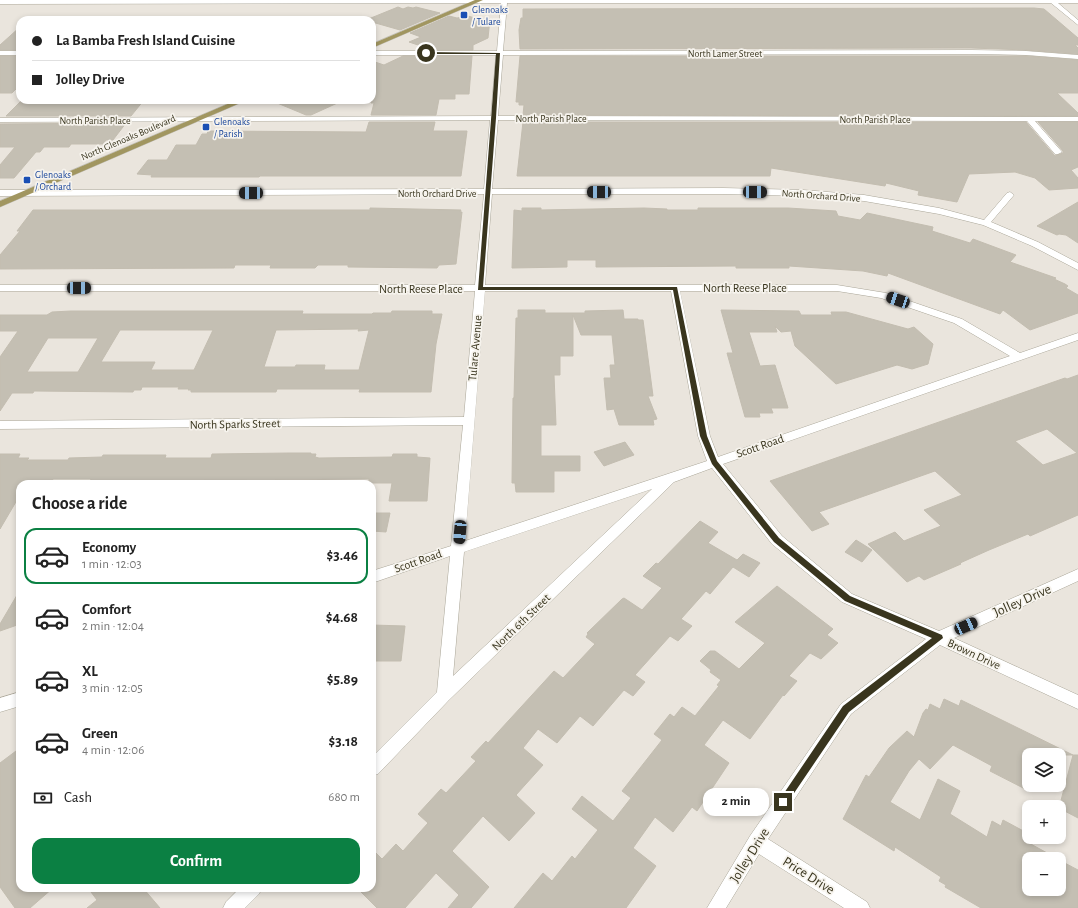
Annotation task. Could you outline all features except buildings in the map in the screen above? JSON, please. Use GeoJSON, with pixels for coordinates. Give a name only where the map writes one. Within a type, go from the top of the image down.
{"type":"FeatureCollection","features":[{"type":"Feature","properties":{"kind":"main road"},"geometry":{"type":"LineString","coordinates":[[376,44],[478,1]]}},
{"type":"Feature","properties":{"kind":"main road","name":"North Glenoaks Boulevard"},"geometry":{"type":"LineString","coordinates":[[0,204],[234,104]]}},
{"type":"Feature","properties":{"kind":"street"},"geometry":{"type":"LineString","coordinates":[[0,2],[504,0],[1078,1]]}},
{"type":"Feature","properties":{"kind":"street","name":"Tulare Avenue"},"geometry":{"type":"LineString","coordinates":[[444,695],[469,421],[498,53],[504,0]]}},
{"type":"Feature","properties":{"kind":"street"},"geometry":{"type":"LineString","coordinates":[[1051,0],[1078,23]]}},
{"type":"Feature","properties":{"kind":"street","name":"North Lamer Street"},"geometry":{"type":"LineString","coordinates":[[376,53],[971,52],[1026,53],[1078,57]]}},
{"type":"Feature","properties":{"kind":"street"},"geometry":{"type":"LineString","coordinates":[[0,53],[16,53]]}},
{"type":"Feature","properties":{"kind":"street","name":"North Parish Place"},"geometry":{"type":"LineString","coordinates":[[0,120],[1078,118]]}},
{"type":"Feature","properties":{"kind":"street"},"geometry":{"type":"LineString","coordinates":[[1028,119],[1058,152]]}},
{"type":"Feature","properties":{"kind":"street","name":"North Orchard Drive"},"geometry":{"type":"LineString","coordinates":[[0,193],[803,192],[864,198],[939,211],[986,223],[1035,244],[1078,267]]}},
{"type":"Feature","properties":{"kind":"street"},"geometry":{"type":"LineString","coordinates":[[986,223],[1010,194]]}},
{"type":"Feature","properties":{"kind":"street","name":"North Reese Place"},"geometry":{"type":"LineString","coordinates":[[0,288],[837,288],[883,295],[958,321],[1020,357]]}},
{"type":"Feature","properties":{"kind":"street"},"geometry":{"type":"LineString","coordinates":[[676,288],[704,436],[714,462]]}},
{"type":"Feature","properties":{"kind":"street","name":"Scott Road"},"geometry":{"type":"LineString","coordinates":[[376,577],[671,478],[1078,336]]}},
{"type":"Feature","properties":{"kind":"street","name":"North Sparks Street"},"geometry":{"type":"LineString","coordinates":[[0,425],[469,421]]}},
{"type":"Feature","properties":{"kind":"street","name":"Brown Drive"},"geometry":{"type":"LineString","coordinates":[[714,462],[777,540],[847,598],[939,638],[1078,702]]}},
{"type":"Feature","properties":{"kind":"street","name":"North 6th Street"},"geometry":{"type":"LineString","coordinates":[[376,764],[444,695],[671,478]]}},
{"type":"Feature","properties":{"kind":"street","name":"Jolley Drive"},"geometry":{"type":"LineString","coordinates":[[716,908],[756,842],[846,709],[939,638],[1078,575]]}},
{"type":"Feature","properties":{"kind":"street"},"geometry":{"type":"LineString","coordinates":[[0,705],[16,700]]}},
{"type":"Feature","properties":{"kind":"street","name":"Price Drive"},"geometry":{"type":"LineString","coordinates":[[756,842],[861,908]]}},
{"type":"Feature","properties":{"kind":"street"},"geometry":{"type":"LineString","coordinates":[[232,908],[247,892]]}},
{"type":"Feature","properties":{"kind":"place","name":"Glenoaks / Tulare"},"geometry":{"type":"Point","coordinates":[464,15]}},
{"type":"Feature","properties":{"kind":"place","name":"Glenoaks / Parish"},"geometry":{"type":"Point","coordinates":[206,127]}},
{"type":"Feature","properties":{"kind":"place","name":"Glenoaks / Orchard"},"geometry":{"type":"Point","coordinates":[27,180]}},
{"type":"Feature","properties":{"kind":"route"},"geometry":{"type":"LineString","coordinates":[[426,53],[498,53],[480,288],[676,288],[704,436],[714,462],[777,540],[847,598],[939,638],[846,709],[783,802]]}}]}
